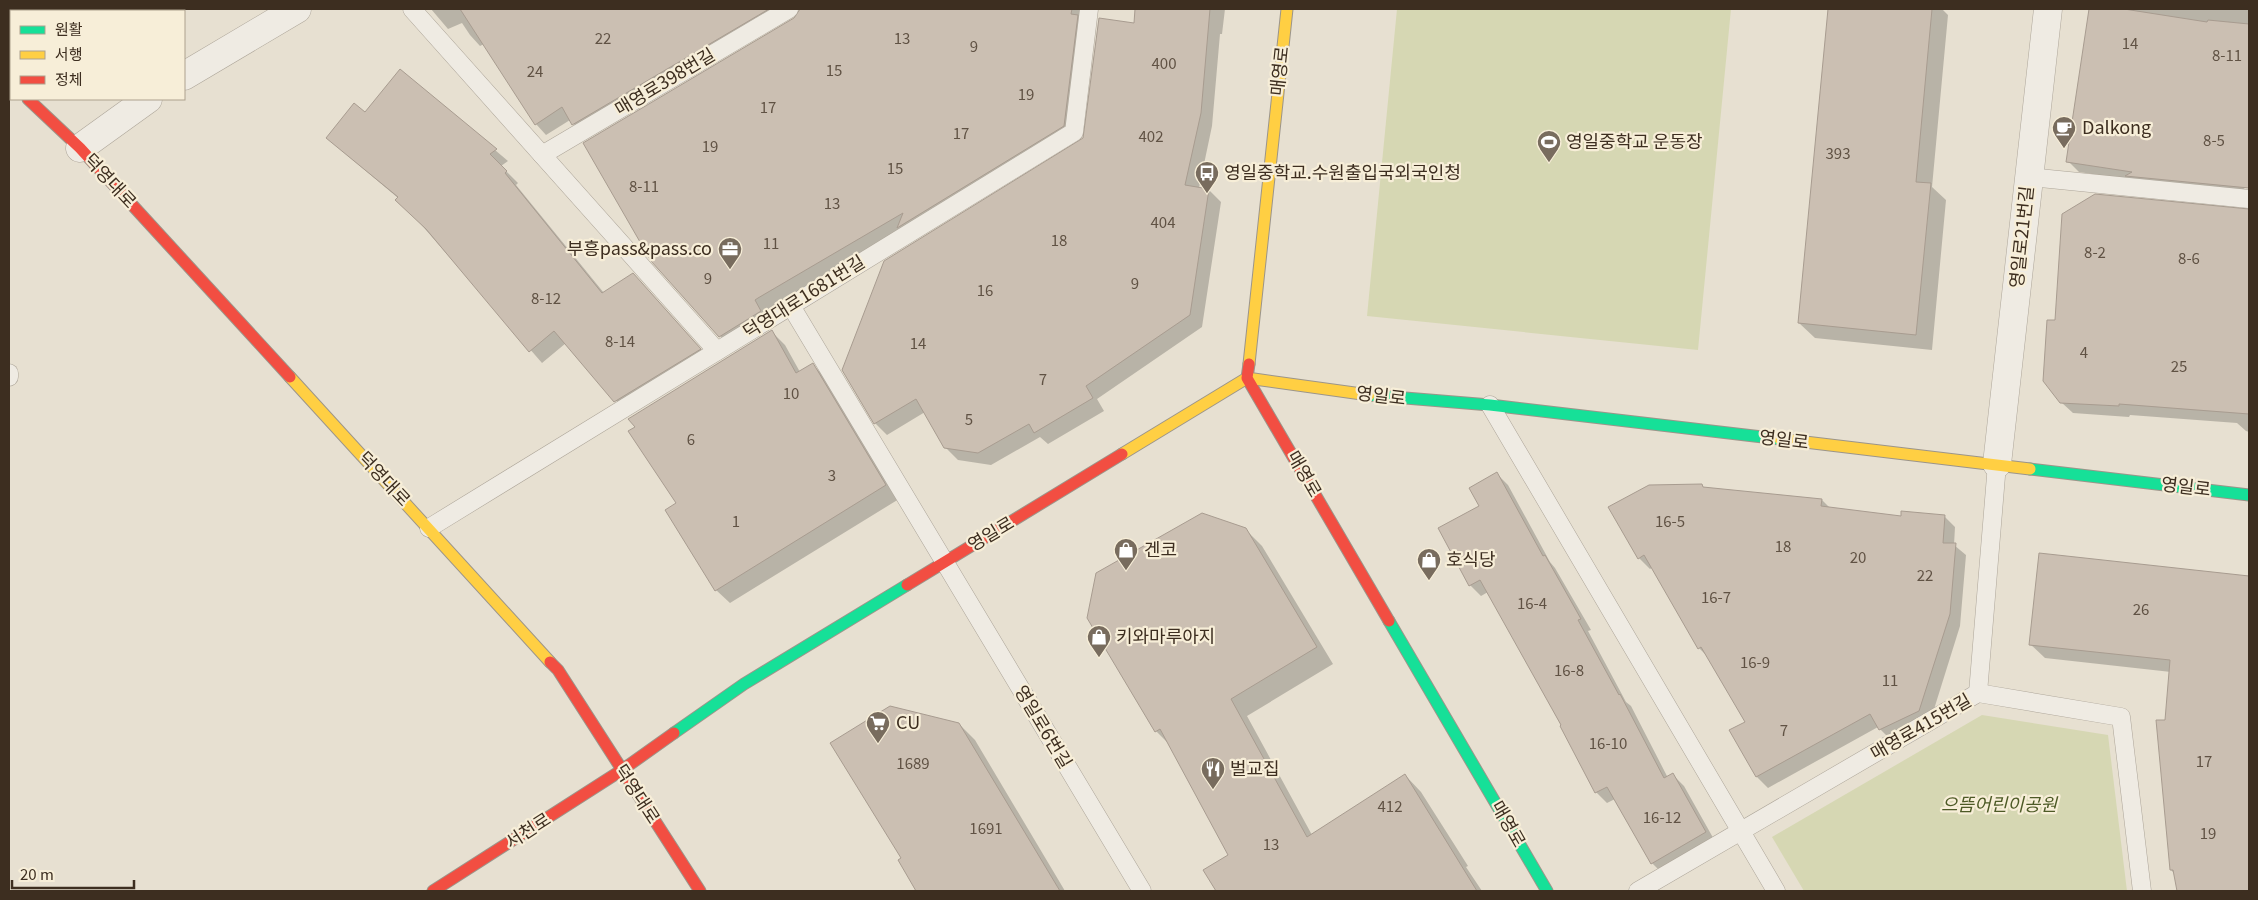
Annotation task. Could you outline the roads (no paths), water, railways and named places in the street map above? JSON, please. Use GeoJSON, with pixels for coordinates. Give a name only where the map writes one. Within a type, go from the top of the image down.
{"type":"FeatureCollection","features":[{"type":"Feature","properties":{"kind":"street"},"geometry":{"type":"LineString","coordinates":[[185,75],[297,9]]}},
{"type":"Feature","properties":{"kind":"street","name":"매영로"},"geometry":{"type":"LineString","coordinates":[[1287,9],[1247,378],[1547,891]]}},
{"type":"Feature","properties":{"kind":"street","name":"영일로21번길"},"geometry":{"type":"LineString","coordinates":[[1997,464],[2048,9]]}},
{"type":"Feature","properties":{"kind":"street","name":"덕영대로"},"geometry":{"type":"LineString","coordinates":[[29,100],[80,148],[558,670],[700,891]]}},
{"type":"Feature","properties":{"kind":"street"},"geometry":{"type":"LineString","coordinates":[[80,148],[147,100]]}},
{"type":"Feature","properties":{"kind":"street","name":"영일로"},"geometry":{"type":"LineString","coordinates":[[622,770],[744,684],[1247,378],[1387,398],[1490,405],[2249,494]]}},
{"type":"Feature","properties":{"kind":"street","name":"서천로"},"geometry":{"type":"LineString","coordinates":[[434,891],[622,770]]}},
{"type":"Feature","properties":{"kind":"lane"},"geometry":{"type":"LineString","coordinates":[[412,9],[717,351]]}},
{"type":"Feature","properties":{"kind":"lane","name":"매영로398번길"},"geometry":{"type":"LineString","coordinates":[[542,156],[789,9]]}},
{"type":"Feature","properties":{"kind":"lane","name":"덕영대로1681번길"},"geometry":{"type":"LineString","coordinates":[[428,528],[1074,132],[1089,9]]}},
{"type":"Feature","properties":{"kind":"lane"},"geometry":{"type":"LineString","coordinates":[[2029,177],[2249,199]]}},
{"type":"Feature","properties":{"kind":"lane","name":"영일로6번길"},"geometry":{"type":"LineString","coordinates":[[791,306],[1142,891]]}},
{"type":"Feature","properties":{"kind":"lane"},"geometry":{"type":"LineString","coordinates":[[1490,405],[1776,891]]}},
{"type":"Feature","properties":{"kind":"lane"},"geometry":{"type":"LineString","coordinates":[[1978,693],[1997,464]]}},
{"type":"Feature","properties":{"kind":"lane","name":"매영로415번길"},"geometry":{"type":"LineString","coordinates":[[1638,891],[1978,693],[2121,716],[2142,891]]}},
{"type":"Feature","properties":{"kind":"place","name":"Dalkong"},"geometry":{"type":"Point","coordinates":[2064,149]}},
{"type":"Feature","properties":{"kind":"place","name":"영일중학교 운동장"},"geometry":{"type":"Point","coordinates":[1549,163]}},
{"type":"Feature","properties":{"kind":"place","name":"영일중학교.수원출입국외국인청"},"geometry":{"type":"Point","coordinates":[1207,194]}},
{"type":"Feature","properties":{"kind":"place","name":"부흥pass&pass.co"},"geometry":{"type":"Point","coordinates":[730,270]}},
{"type":"Feature","properties":{"kind":"place","name":"겐코"},"geometry":{"type":"Point","coordinates":[1126,571]}},
{"type":"Feature","properties":{"kind":"place","name":"호식당"},"geometry":{"type":"Point","coordinates":[1429,581]}},
{"type":"Feature","properties":{"kind":"place","name":"키와마루아지"},"geometry":{"type":"Point","coordinates":[1099,658]}},
{"type":"Feature","properties":{"kind":"place","name":"CU"},"geometry":{"type":"Point","coordinates":[878,744]}},
{"type":"Feature","properties":{"kind":"place","name":"벌교집"},"geometry":{"type":"Point","coordinates":[1213,790]}},
{"type":"Feature","properties":{"kind":"park label","name":"으뜸어린이공원"},"geometry":{"type":"Point","coordinates":[1999,805]}}]}
